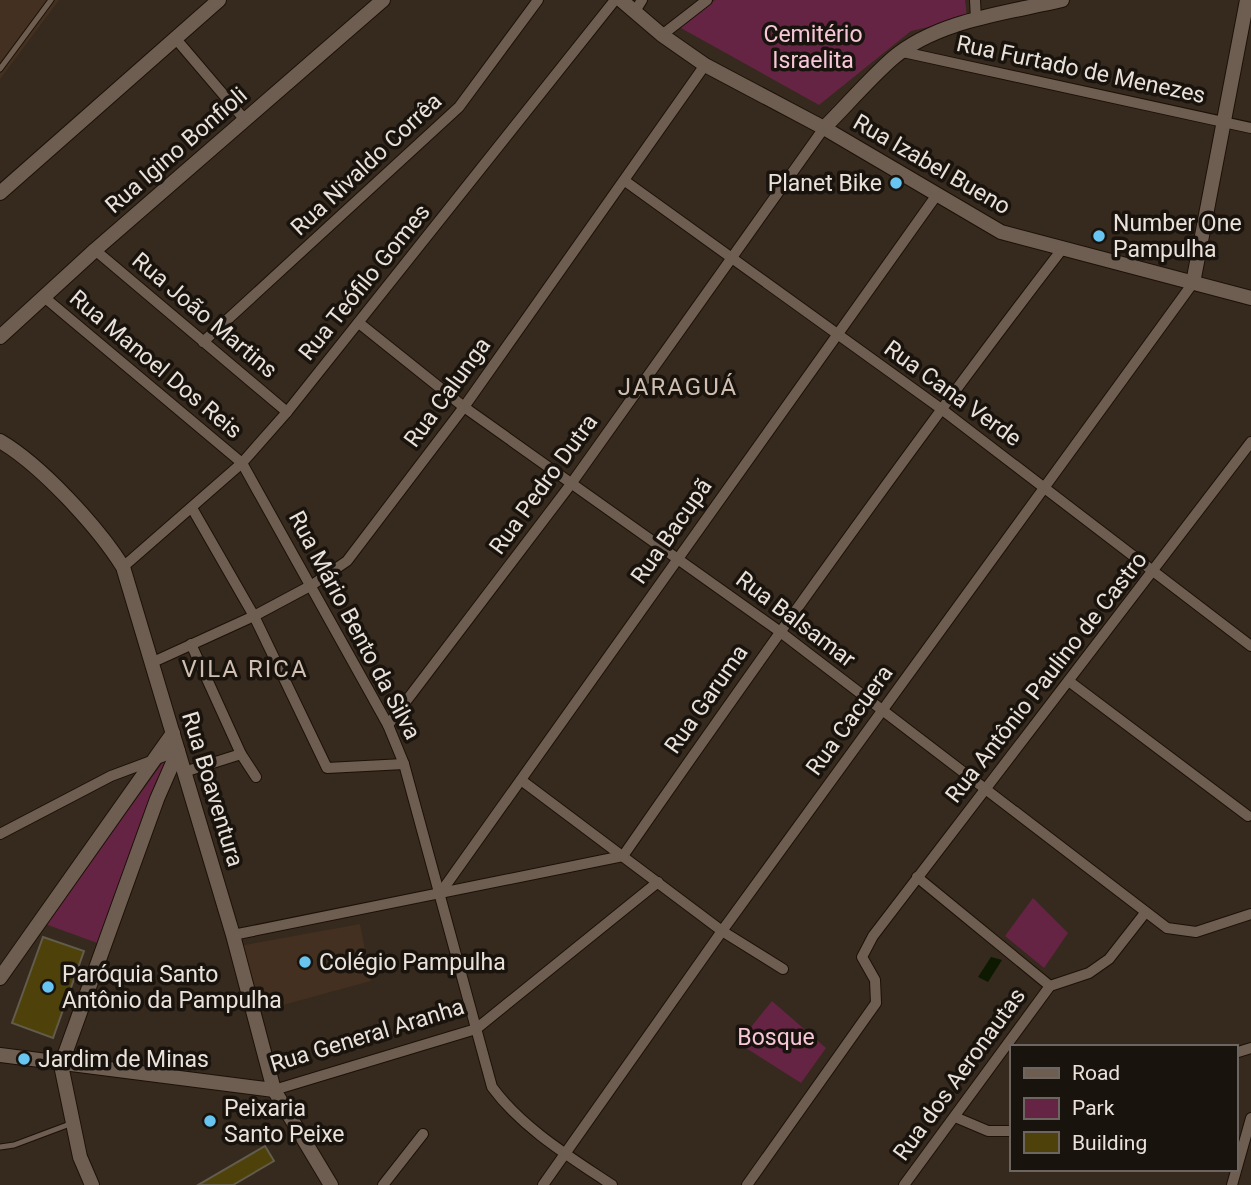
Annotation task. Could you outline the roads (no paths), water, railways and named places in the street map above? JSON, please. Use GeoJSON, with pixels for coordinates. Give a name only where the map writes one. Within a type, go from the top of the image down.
{"type":"FeatureCollection","features":[{"type":"Feature","properties":{"kind":"street"},"geometry":{"type":"LineString","coordinates":[[0,193],[219,0]]}},
{"type":"Feature","properties":{"kind":"street","name":"Rua Igino Bonfioli"},"geometry":{"type":"LineString","coordinates":[[0,337],[95,250],[383,0]]}},
{"type":"Feature","properties":{"kind":"street","name":"Rua Nivaldo Corrêa"},"geometry":{"type":"LineString","coordinates":[[204,342],[459,107],[538,0]]}},
{"type":"Feature","properties":{"kind":"street","name":"Rua Teófilo Gomes"},"geometry":{"type":"LineString","coordinates":[[123,568],[242,463],[287,412],[615,0]]}},
{"type":"Feature","properties":{"kind":"street","name":"Rua Izabel Bueno"},"geometry":{"type":"LineString","coordinates":[[621,0],[638,6],[662,35],[705,65],[824,128],[1001,232],[1251,298]]}},
{"type":"Feature","properties":{"kind":"street"},"geometry":{"type":"LineString","coordinates":[[662,35],[707,0]]}},
{"type":"Feature","properties":{"kind":"street"},"geometry":{"type":"LineString","coordinates":[[975,0],[976,20]]}},
{"type":"Feature","properties":{"kind":"street"},"geometry":{"type":"LineString","coordinates":[[824,128],[903,52],[936,34],[976,20],[1062,0]]}},
{"type":"Feature","properties":{"kind":"street"},"geometry":{"type":"LineString","coordinates":[[1194,283],[1247,0]]}},
{"type":"Feature","properties":{"kind":"street"},"geometry":{"type":"LineString","coordinates":[[176,38],[245,120]]}},
{"type":"Feature","properties":{"kind":"street","name":"Rua Furtado de Menezes"},"geometry":{"type":"LineString","coordinates":[[903,52],[1251,128]]}},
{"type":"Feature","properties":{"kind":"street","name":"Rua Calunga"},"geometry":{"type":"LineString","coordinates":[[151,663],[254,616],[312,585],[347,561],[464,407],[705,65]]}},
{"type":"Feature","properties":{"kind":"street","name":"Rua Pedro Dutra"},"geometry":{"type":"LineString","coordinates":[[388,725],[571,484],[824,128]]}},
{"type":"Feature","properties":{"kind":"street","name":"Rua Cana Verde"},"geometry":{"type":"LineString","coordinates":[[625,181],[836,336],[940,408],[1251,646]]}},
{"type":"Feature","properties":{"kind":"street","name":"Rua Bacupã"},"geometry":{"type":"LineString","coordinates":[[441,892],[936,196]]}},
{"type":"Feature","properties":{"kind":"street","name":"Rua Garuma"},"geometry":{"type":"LineString","coordinates":[[623,856],[779,631],[940,408],[1063,248]]}},
{"type":"Feature","properties":{"kind":"street","name":"Rua João Martins"},"geometry":{"type":"LineString","coordinates":[[95,250],[287,412]]}},
{"type":"Feature","properties":{"kind":"street","name":"Rua Cacuera"},"geometry":{"type":"LineString","coordinates":[[542,1185],[881,711],[1194,283]]}},
{"type":"Feature","properties":{"kind":"street","name":"Rua Manoel Dos Reis"},"geometry":{"type":"LineString","coordinates":[[44,297],[242,463]]}},
{"type":"Feature","properties":{"kind":"street","name":"Rua Balsamar"},"geometry":{"type":"LineString","coordinates":[[359,323],[464,407],[679,557],[779,631],[1167,928],[1180,932],[1196,932],[1251,914]]}},
{"type":"Feature","properties":{"kind":"street","name":"Rua Boaventura"},"geometry":{"type":"LineString","coordinates":[[0,440],[47,480],[107,541],[123,568],[233,935],[274,1090],[331,1185]]}},
{"type":"Feature","properties":{"kind":"street","name":"Rua Antônio Paulino de Castro"},"geometry":{"type":"LineString","coordinates":[[747,1185],[876,1003],[875,980],[862,957],[873,936],[1251,442]]}},
{"type":"Feature","properties":{"kind":"street","name":"Rua Mário Bento da Silva"},"geometry":{"type":"LineString","coordinates":[[242,463],[388,725],[404,764],[492,1087],[505,1105],[565,1154],[612,1185]]}},
{"type":"Feature","properties":{"kind":"street"},"geometry":{"type":"LineString","coordinates":[[192,508],[254,616],[327,768],[404,764]]}},
{"type":"Feature","properties":{"kind":"street"},"geometry":{"type":"LineString","coordinates":[[191,644],[241,754],[256,777]]}},
{"type":"Feature","properties":{"kind":"street"},"geometry":{"type":"LineString","coordinates":[[1070,682],[1248,816]]}},
{"type":"Feature","properties":{"kind":"street"},"geometry":{"type":"LineString","coordinates":[[0,978],[173,733]]}},
{"type":"Feature","properties":{"kind":"street"},"geometry":{"type":"LineString","coordinates":[[0,834],[88,786],[178,751]]}},
{"type":"Feature","properties":{"kind":"street"},"geometry":{"type":"LineString","coordinates":[[92,1185],[72,1123],[61,1065],[157,799],[178,751]]}},
{"type":"Feature","properties":{"kind":"street"},"geometry":{"type":"LineString","coordinates":[[184,772],[241,754]]}},
{"type":"Feature","properties":{"kind":"street"},"geometry":{"type":"LineString","coordinates":[[521,779],[722,931],[783,970]]}},
{"type":"Feature","properties":{"kind":"street"},"geometry":{"type":"LineString","coordinates":[[233,935],[623,856]]}},
{"type":"Feature","properties":{"kind":"street"},"geometry":{"type":"LineString","coordinates":[[917,877],[1049,986]]}},
{"type":"Feature","properties":{"kind":"street","name":"Rua General Aranha"},"geometry":{"type":"LineString","coordinates":[[0,1055],[61,1065],[274,1090],[476,1029],[658,882]]}},
{"type":"Feature","properties":{"kind":"street","name":"Rua dos Aeronautas"},"geometry":{"type":"LineString","coordinates":[[904,1185],[1049,986],[1089,973],[1109,958],[1145,913]]}},
{"type":"Feature","properties":{"kind":"street"},"geometry":{"type":"LineString","coordinates":[[955,1117],[988,1131],[1010,1131]]}},
{"type":"Feature","properties":{"kind":"street"},"geometry":{"type":"LineString","coordinates":[[1237,1167],[1251,1118]]}},
{"type":"Feature","properties":{"kind":"street"},"geometry":{"type":"LineString","coordinates":[[383,1185],[423,1134]]}},
{"type":"Feature","properties":{"kind":"lane"},"geometry":{"type":"LineString","coordinates":[[0,69],[51,0]]}},
{"type":"Feature","properties":{"kind":"lane"},"geometry":{"type":"LineString","coordinates":[[0,1147],[14,1145],[72,1123]]}},
{"type":"Feature","properties":{"kind":"place","name":"Planet Bike"},"geometry":{"type":"Point","coordinates":[896,183]}},
{"type":"Feature","properties":{"kind":"place","name":"Number One Pampulha"},"geometry":{"type":"Point","coordinates":[1099,236]}},
{"type":"Feature","properties":{"kind":"place","name":"Colégio Pampulha"},"geometry":{"type":"Point","coordinates":[305,962]}},
{"type":"Feature","properties":{"kind":"place","name":"Paróquia Santo Antônio da Pampulha"},"geometry":{"type":"Point","coordinates":[48,987]}},
{"type":"Feature","properties":{"kind":"place","name":"Jardim de Minas"},"geometry":{"type":"Point","coordinates":[24,1059]}},
{"type":"Feature","properties":{"kind":"place","name":"Peixaria Santo Peixe"},"geometry":{"type":"Point","coordinates":[210,1121]}},
{"type":"Feature","properties":{"kind":"district","name":"JARAGUÁ"},"geometry":{"type":"Point","coordinates":[678,387]}},
{"type":"Feature","properties":{"kind":"district","name":"VILA RICA"},"geometry":{"type":"Point","coordinates":[245,669]}},
{"type":"Feature","properties":{"kind":"park label","name":"Cemitério Israelita"},"geometry":{"type":"Point","coordinates":[813,47]}},
{"type":"Feature","properties":{"kind":"park label","name":"Bosque"},"geometry":{"type":"Point","coordinates":[776,1037]}}]}
